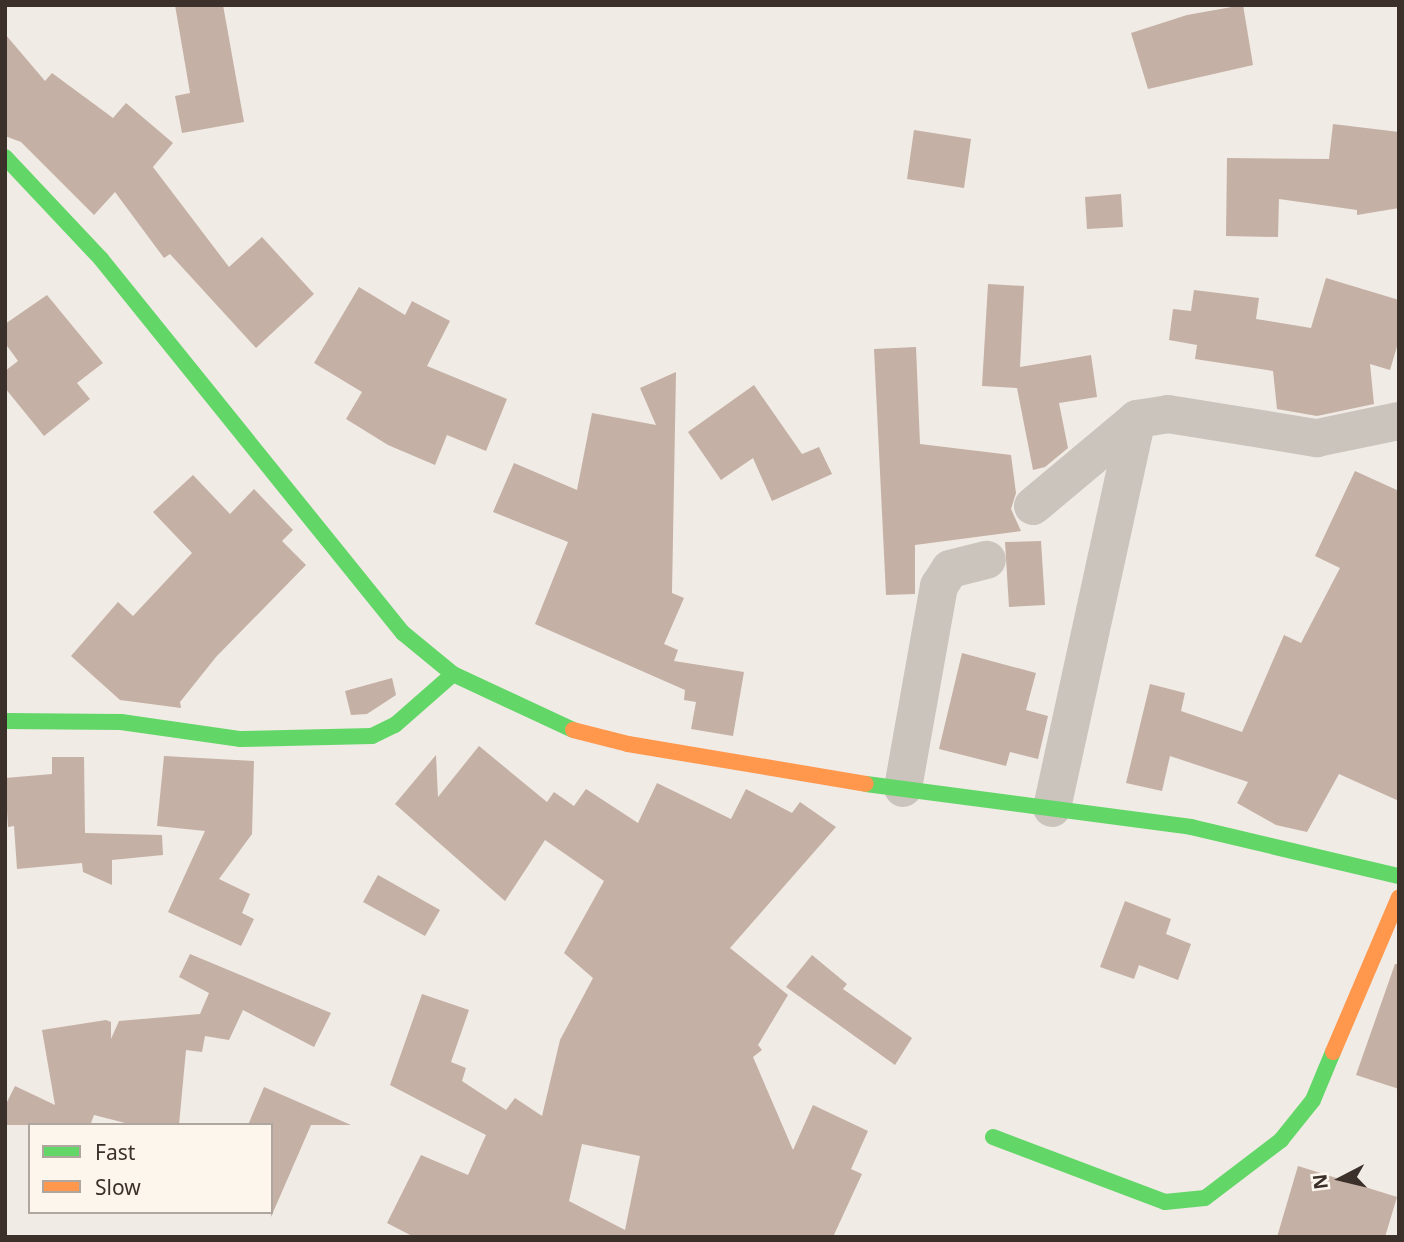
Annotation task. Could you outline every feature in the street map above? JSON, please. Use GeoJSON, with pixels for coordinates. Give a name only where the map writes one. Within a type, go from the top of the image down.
{"type":"FeatureCollection","features":[{"type":"Feature","properties":{"kind":"street"},"geometry":{"type":"LineString","coordinates":[[5,157],[101,259],[215,394],[403,633],[453,674],[573,730],[595,736],[792,774],[1191,827],[1399,876]]}},
{"type":"Feature","properties":{"kind":"street"},"geometry":{"type":"LineString","coordinates":[[1033,506],[1137,419],[1168,414],[1317,438],[1399,421]]}},
{"type":"Feature","properties":{"kind":"street"},"geometry":{"type":"LineString","coordinates":[[1052,808],[1137,419]]}},
{"type":"Feature","properties":{"kind":"street"},"geometry":{"type":"LineString","coordinates":[[903,788],[939,586],[950,569],[987,560]]}},
{"type":"Feature","properties":{"kind":"street"},"geometry":{"type":"LineString","coordinates":[[5,721],[121,722],[241,739],[372,736],[395,725],[453,674]]}},
{"type":"Feature","properties":{"kind":"street"},"geometry":{"type":"LineString","coordinates":[[993,1137],[1165,1202],[1205,1198],[1281,1140],[1313,1100],[1399,897]]}},
{"type":"Feature","properties":{"kind":"building"},"geometry":{"type":"Polygon","coordinates":[[[175,5],[223,5],[244,122],[182,133],[175,96],[190,93],[175,5]]]}},
{"type":"Feature","properties":{"kind":"building"},"geometry":{"type":"Polygon","coordinates":[[[1243,5],[1253,65],[1148,89],[1131,33],[1187,15],[1243,5]]]}},
{"type":"Feature","properties":{"kind":"building"},"geometry":{"type":"Polygon","coordinates":[[[5,34],[45,81],[52,73],[113,118],[126,103],[173,143],[153,167],[229,267],[262,237],[314,294],[256,348],[170,254],[164,258],[115,192],[94,215],[21,142],[5,136],[5,34]]]}},
{"type":"Feature","properties":{"kind":"building"},"geometry":{"type":"Polygon","coordinates":[[[1333,124],[1399,132],[1399,208],[1357,215],[1357,210],[1279,199],[1278,237],[1226,236],[1227,158],[1329,159],[1333,124]]]}},
{"type":"Feature","properties":{"kind":"building"},"geometry":{"type":"Polygon","coordinates":[[[914,130],[971,139],[964,188],[907,179],[914,130]]]}},
{"type":"Feature","properties":{"kind":"building"},"geometry":{"type":"Polygon","coordinates":[[[1121,194],[1123,227],[1087,229],[1085,197],[1121,194]]]}},
{"type":"Feature","properties":{"kind":"building"},"geometry":{"type":"Polygon","coordinates":[[[1326,278],[1399,300],[1399,340],[1390,370],[1370,364],[1374,404],[1317,416],[1277,409],[1273,371],[1195,359],[1197,345],[1169,340],[1173,309],[1191,311],[1194,290],[1259,298],[1256,319],[1311,328],[1326,278]]]}},
{"type":"Feature","properties":{"kind":"building"},"geometry":{"type":"Polygon","coordinates":[[[988,284],[1024,286],[1020,367],[1091,355],[1097,397],[1059,403],[1068,448],[1045,467],[1033,470],[1017,388],[982,386],[988,284]]]}},
{"type":"Feature","properties":{"kind":"building"},"geometry":{"type":"Polygon","coordinates":[[[359,287],[405,315],[412,301],[450,321],[427,366],[507,399],[486,451],[447,435],[435,465],[388,445],[346,419],[362,392],[314,363],[359,287]]]}},
{"type":"Feature","properties":{"kind":"building"},"geometry":{"type":"Polygon","coordinates":[[[47,295],[103,363],[77,383],[90,399],[44,436],[5,388],[5,371],[18,361],[5,343],[5,324],[47,295]]]}},
{"type":"Feature","properties":{"kind":"building"},"geometry":{"type":"Polygon","coordinates":[[[916,347],[920,444],[1011,455],[1016,493],[1011,509],[1021,531],[915,545],[915,594],[886,595],[874,349],[916,347]]]}},
{"type":"Feature","properties":{"kind":"building"},"geometry":{"type":"Polygon","coordinates":[[[676,372],[672,593],[684,598],[664,644],[678,650],[674,661],[744,672],[733,736],[691,729],[696,702],[684,700],[685,690],[535,624],[568,542],[493,512],[514,463],[577,490],[592,413],[656,425],[640,388],[676,372]]]}},
{"type":"Feature","properties":{"kind":"building"},"geometry":{"type":"Polygon","coordinates":[[[754,385],[802,454],[819,447],[832,474],[772,501],[753,458],[721,480],[688,432],[754,385]]]}},
{"type":"Feature","properties":{"kind":"building"},"geometry":{"type":"Polygon","coordinates":[[[1355,471],[1399,491],[1399,801],[1339,774],[1307,832],[1276,825],[1237,803],[1248,782],[1170,756],[1162,791],[1126,783],[1150,684],[1185,693],[1181,711],[1242,732],[1284,635],[1301,643],[1340,568],[1315,556],[1355,471]]]}},
{"type":"Feature","properties":{"kind":"building"},"geometry":{"type":"Polygon","coordinates":[[[193,475],[230,514],[254,489],[293,530],[282,541],[306,565],[216,657],[180,702],[181,708],[120,700],[71,656],[118,602],[133,616],[192,553],[153,512],[193,475]]]}},
{"type":"Feature","properties":{"kind":"building"},"geometry":{"type":"Polygon","coordinates":[[[1041,541],[1045,605],[1009,607],[1005,542],[1041,541]]]}},
{"type":"Feature","properties":{"kind":"building"},"geometry":{"type":"Polygon","coordinates":[[[962,653],[1036,673],[1026,710],[1048,716],[1038,759],[1010,752],[1006,766],[939,749],[962,653]]]}},
{"type":"Feature","properties":{"kind":"building"},"geometry":{"type":"Polygon","coordinates":[[[392,678],[396,695],[367,714],[351,715],[345,691],[392,678]]]}},
{"type":"Feature","properties":{"kind":"building"},"geometry":{"type":"Polygon","coordinates":[[[479,746],[547,802],[554,792],[574,806],[586,789],[638,823],[657,783],[731,819],[746,789],[792,813],[800,802],[836,827],[730,948],[788,995],[758,1045],[762,1050],[753,1057],[793,1150],[813,1105],[868,1131],[851,1169],[862,1174],[833,1237],[414,1237],[387,1223],[421,1155],[468,1175],[486,1135],[390,1085],[422,994],[469,1010],[451,1062],[466,1068],[462,1081],[506,1110],[515,1098],[542,1116],[560,1040],[593,978],[564,953],[604,881],[545,840],[505,901],[395,804],[436,755],[438,797],[479,746]],[[582,1144],[569,1201],[625,1230],[640,1156],[582,1144]]]}},
{"type":"Feature","properties":{"kind":"building"},"geometry":{"type":"Polygon","coordinates":[[[164,756],[254,761],[252,834],[219,879],[250,894],[242,913],[254,919],[241,946],[168,912],[205,831],[157,826],[164,756]]]}},
{"type":"Feature","properties":{"kind":"building"},"geometry":{"type":"Polygon","coordinates":[[[52,757],[84,757],[85,833],[162,835],[163,855],[112,860],[112,885],[83,872],[82,863],[17,869],[14,826],[8,827],[5,778],[52,774],[52,757]]]}},
{"type":"Feature","properties":{"kind":"building"},"geometry":{"type":"Polygon","coordinates":[[[378,875],[440,910],[425,936],[363,902],[378,875]]]}},
{"type":"Feature","properties":{"kind":"building"},"geometry":{"type":"Polygon","coordinates":[[[1125,901],[1171,919],[1166,934],[1191,944],[1178,980],[1139,965],[1134,979],[1100,967],[1125,901]]]}},
{"type":"Feature","properties":{"kind":"building"},"geometry":{"type":"Polygon","coordinates":[[[190,954],[331,1013],[314,1047],[243,1010],[229,1040],[205,1036],[202,1052],[186,1050],[179,1123],[125,1123],[94,1115],[91,1123],[5,1125],[5,1106],[15,1086],[55,1105],[42,1030],[106,1020],[111,1022],[111,1039],[119,1021],[200,1014],[209,993],[179,977],[190,954]]]}},
{"type":"Feature","properties":{"kind":"building"},"geometry":{"type":"Polygon","coordinates":[[[812,955],[847,984],[843,989],[912,1038],[895,1065],[786,987],[812,955]]]}},
{"type":"Feature","properties":{"kind":"building"},"geometry":{"type":"Polygon","coordinates":[[[1395,964],[1399,964],[1399,1089],[1356,1075],[1395,964]]]}},
{"type":"Feature","properties":{"kind":"building"},"geometry":{"type":"Polygon","coordinates":[[[264,1087],[351,1125],[311,1125],[273,1212],[273,1123],[249,1123],[264,1087]]]}},
{"type":"Feature","properties":{"kind":"building"},"geometry":{"type":"Polygon","coordinates":[[[1298,1166],[1397,1197],[1385,1237],[1277,1237],[1298,1166]]]}},
{"type":"Feature","properties":{"kind":"traffic: fast"},"geometry":{"type":"LineString","coordinates":[[5,157],[101,259],[403,633],[453,674],[573,730]]}},
{"type":"Feature","properties":{"kind":"traffic: fast"},"geometry":{"type":"LineString","coordinates":[[5,721],[121,722],[241,739],[372,736],[395,725],[453,674]]}},
{"type":"Feature","properties":{"kind":"traffic: fast"},"geometry":{"type":"LineString","coordinates":[[866,784],[1191,827],[1399,876]]}},
{"type":"Feature","properties":{"kind":"traffic: fast"},"geometry":{"type":"LineString","coordinates":[[993,1137],[1165,1202],[1205,1198],[1281,1140],[1313,1100],[1333,1052]]}},
{"type":"Feature","properties":{"kind":"traffic: slow"},"geometry":{"type":"LineString","coordinates":[[573,730],[628,744],[866,784]]}},
{"type":"Feature","properties":{"kind":"traffic: slow"},"geometry":{"type":"LineString","coordinates":[[1333,1052],[1399,897]]}}]}
